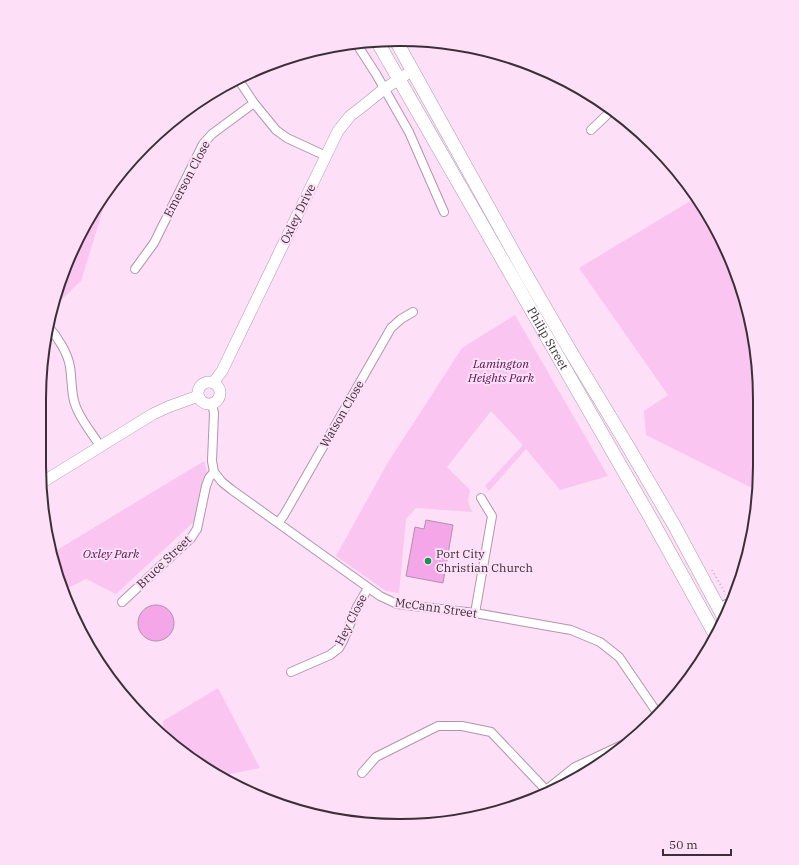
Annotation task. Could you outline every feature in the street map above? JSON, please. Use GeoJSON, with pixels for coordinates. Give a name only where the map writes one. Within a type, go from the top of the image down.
{"type":"FeatureCollection","features":[{"type":"Feature","properties":{"kind":"main road","name":"Philip Street"},"geometry":{"type":"LineString","coordinates":[[399,46],[524,271],[674,525],[721,612]]}},
{"type":"Feature","properties":{"kind":"main road","name":"Philip Street"},"geometry":{"type":"LineString","coordinates":[[380,47],[646,510],[713,630]]}},
{"type":"Feature","properties":{"kind":"street"},"geometry":{"type":"LineString","coordinates":[[359,48],[409,132],[444,212]]}},
{"type":"Feature","properties":{"kind":"street","name":"Oxley Drive"},"geometry":{"type":"LineString","coordinates":[[213,383],[222,371],[338,132],[350,116],[384,89],[413,70]]}},
{"type":"Feature","properties":{"kind":"street"},"geometry":{"type":"LineString","coordinates":[[241,83],[254,103],[276,130],[287,138],[326,156]]}},
{"type":"Feature","properties":{"kind":"street","name":"Emerson Close"},"geometry":{"type":"LineString","coordinates":[[135,269],[154,243],[203,144],[212,134],[254,103]]}},
{"type":"Feature","properties":{"kind":"street"},"geometry":{"type":"LineString","coordinates":[[591,130],[608,114]]}},
{"type":"Feature","properties":{"kind":"street","name":"Watson Close"},"geometry":{"type":"LineString","coordinates":[[278,523],[391,328],[401,319],[413,312]]}},
{"type":"Feature","properties":{"kind":"street"},"geometry":{"type":"LineString","coordinates":[[53,331],[67,356],[70,366],[74,404],[100,446]]}},
{"type":"Feature","properties":{"kind":"street"},"geometry":{"type":"LineString","coordinates":[[209,382],[213,383],[218,388],[220,396],[212,404],[204,403],[198,396],[199,388],[209,382]]}},
{"type":"Feature","properties":{"kind":"street"},"geometry":{"type":"LineString","coordinates":[[47,479],[157,411],[198,396]]}},
{"type":"Feature","properties":{"kind":"street"},"geometry":{"type":"LineString","coordinates":[[212,404],[214,413],[212,461],[214,472]]}},
{"type":"Feature","properties":{"kind":"street","name":"McCann Street"},"geometry":{"type":"LineString","coordinates":[[214,472],[222,482],[232,490],[368,588],[380,596],[397,604],[475,613],[571,630],[600,642],[619,657],[655,709]]}},
{"type":"Feature","properties":{"kind":"street","name":"Bruce Street"},"geometry":{"type":"LineString","coordinates":[[122,602],[191,538],[197,529],[206,486],[209,478],[214,472]]}},
{"type":"Feature","properties":{"kind":"street"},"geometry":{"type":"LineString","coordinates":[[475,613],[492,516],[481,498]]}},
{"type":"Feature","properties":{"kind":"street","name":"Hey Close"},"geometry":{"type":"LineString","coordinates":[[291,672],[330,655],[339,648],[357,607],[368,588]]}},
{"type":"Feature","properties":{"kind":"street"},"geometry":{"type":"LineString","coordinates":[[362,773],[376,757],[438,726],[462,726],[491,732],[544,788]]}},
{"type":"Feature","properties":{"kind":"street"},"geometry":{"type":"LineString","coordinates":[[554,784],[575,768],[603,754]]}},
{"type":"Feature","properties":{"kind":"green space"},"geometry":{"type":"Polygon","coordinates":[[[691,200],[717,243],[726,264],[741,308],[746,331],[750,353],[753,400],[752,488],[646,435],[644,411],[668,395],[579,268],[691,200]]]}},
{"type":"Feature","properties":{"kind":"green space"},"geometry":{"type":"Polygon","coordinates":[[[104,206],[81,281],[60,301],[82,243],[104,206]]]}},
{"type":"Feature","properties":{"kind":"green space","name":"Lamington Heights Park"},"geometry":{"type":"Polygon","coordinates":[[[515,315],[608,476],[560,490],[526,449],[489,491],[485,486],[523,445],[491,411],[447,467],[470,490],[468,501],[472,512],[416,508],[406,519],[399,593],[386,591],[336,556],[387,464],[462,348],[515,315]]]}},
{"type":"Feature","properties":{"kind":"green space","name":"Oxley Park"},"geometry":{"type":"Polygon","coordinates":[[[204,461],[208,475],[199,517],[116,594],[86,579],[68,588],[57,550],[204,461]]]}},
{"type":"Feature","properties":{"kind":"green space"},"geometry":{"type":"Polygon","coordinates":[[[218,688],[260,768],[228,774],[184,746],[163,728],[163,721],[218,688]]]}},
{"type":"Feature","properties":{"kind":"building","name":"Port City Christian Church"},"geometry":{"type":"Polygon","coordinates":[[[426,520],[453,525],[443,583],[406,576],[415,527],[424,529],[426,520]]]}},
{"type":"Feature","properties":{"kind":"building"},"geometry":{"type":"Polygon","coordinates":[[[160,605],[169,610],[173,616],[173,630],[169,636],[160,641],[152,641],[143,636],[139,630],[138,619],[143,610],[149,606],[160,605]]]}},
{"type":"Feature","properties":{"kind":"place","name":"Port City Christian Church"},"geometry":{"type":"Point","coordinates":[428,561]}}]}
